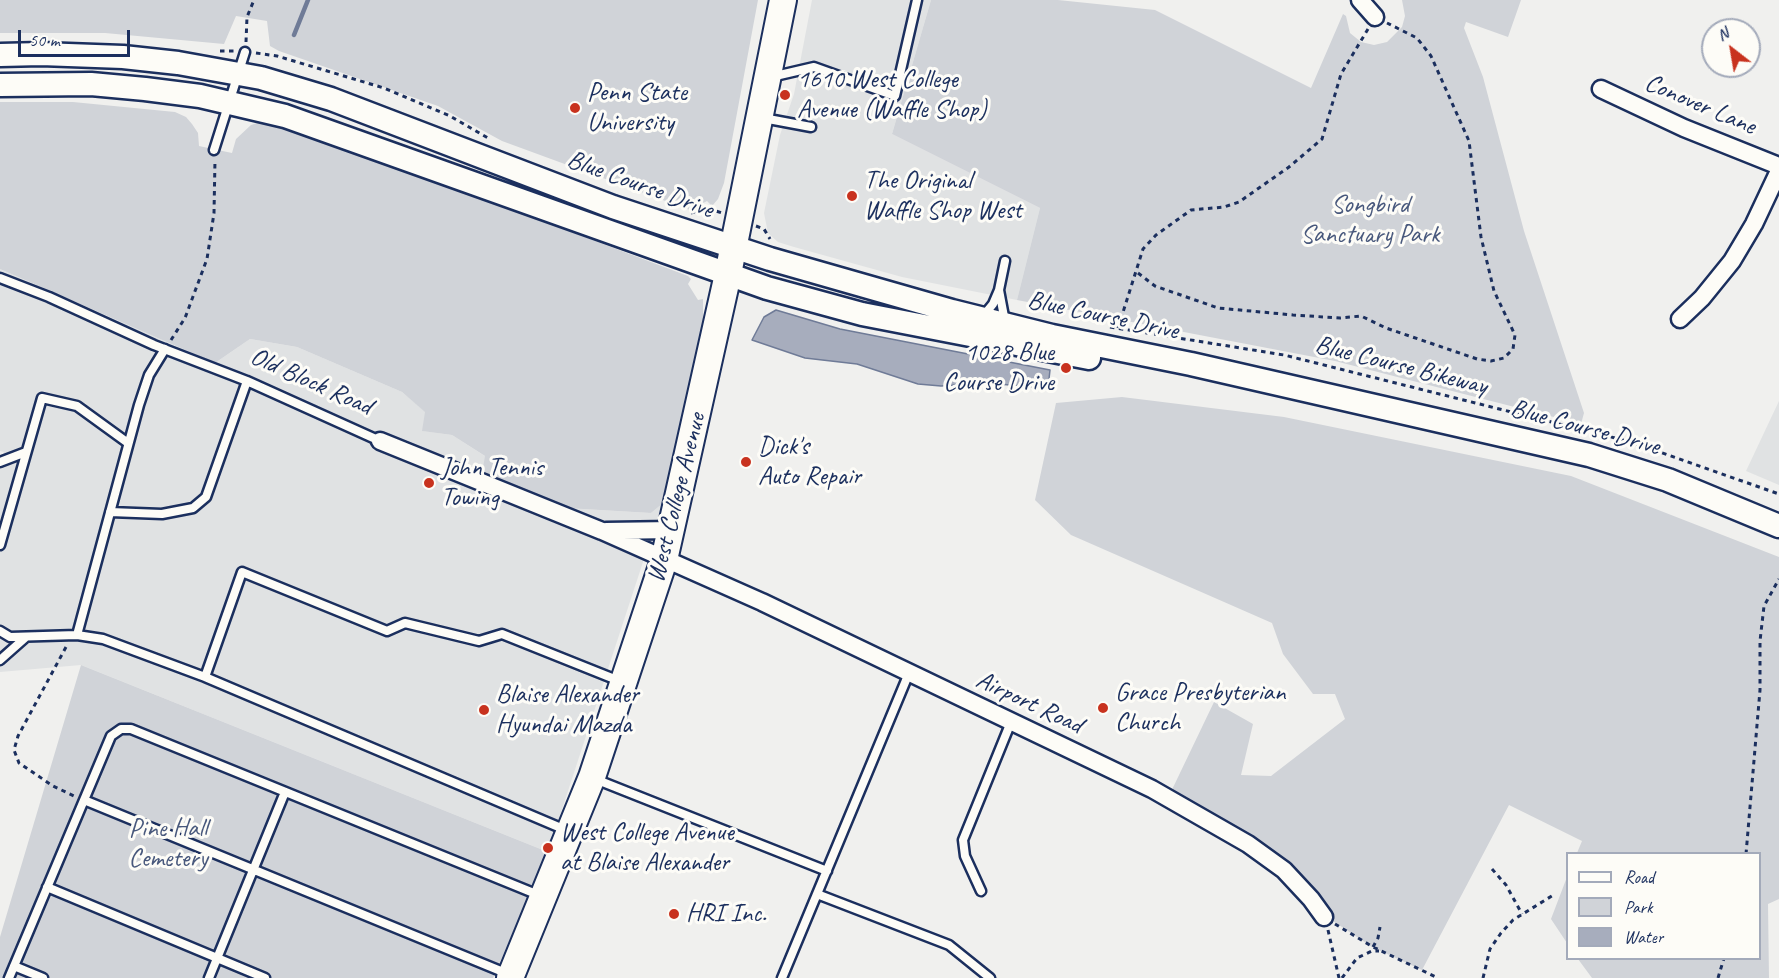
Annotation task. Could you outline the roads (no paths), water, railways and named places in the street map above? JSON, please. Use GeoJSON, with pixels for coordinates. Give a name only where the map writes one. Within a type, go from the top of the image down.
{"type":"FeatureCollection","features":[{"type":"Feature","properties":{"kind":"main road","name":"West College Avenue"},"geometry":{"type":"LineString","coordinates":[[511,977],[592,777],[664,560],[728,274],[783,0]]}},
{"type":"Feature","properties":{"kind":"main road","name":"Blue Course Drive"},"geometry":{"type":"LineString","coordinates":[[0,56],[41,54],[123,57],[237,73],[331,99],[613,207],[733,247],[1006,325],[1589,455],[1668,480],[1779,525]]}},
{"type":"Feature","properties":{"kind":"main road","name":"Blue Course Drive"},"geometry":{"type":"LineString","coordinates":[[0,85],[91,84],[167,92],[228,102],[285,116],[348,136],[767,288],[862,314],[1014,345],[1263,382]]}},
{"type":"Feature","properties":{"kind":"street"},"geometry":{"type":"LineString","coordinates":[[1360,0],[1375,17]]}},
{"type":"Feature","properties":{"kind":"street","name":"Conover Lane"},"geometry":{"type":"LineString","coordinates":[[1601,89],[1684,128],[1779,166]]}},
{"type":"Feature","properties":{"kind":"street"},"geometry":{"type":"LineString","coordinates":[[1680,319],[1702,298],[1732,261],[1754,224],[1779,171]]}},
{"type":"Feature","properties":{"kind":"street","name":"Old Block Road"},"geometry":{"type":"LineString","coordinates":[[380,441],[602,531],[664,560]]}},
{"type":"Feature","properties":{"kind":"street","name":"Old Block Road"},"geometry":{"type":"LineString","coordinates":[[602,531],[672,530]]}},
{"type":"Feature","properties":{"kind":"street","name":"Airport Road"},"geometry":{"type":"LineString","coordinates":[[664,560],[762,602],[1152,789],[1248,844],[1299,885],[1324,917]]}},
{"type":"Feature","properties":{"kind":"lane"},"geometry":{"type":"LineString","coordinates":[[768,78],[814,67],[895,96],[917,0]]}},
{"type":"Feature","properties":{"kind":"lane"},"geometry":{"type":"LineString","coordinates":[[214,150],[245,52]]}},
{"type":"Feature","properties":{"kind":"lane"},"geometry":{"type":"LineString","coordinates":[[760,117],[811,127]]}},
{"type":"Feature","properties":{"kind":"lane"},"geometry":{"type":"LineString","coordinates":[[979,318],[993,304],[999,290],[1005,261]]}},
{"type":"Feature","properties":{"kind":"lane","name":"Old Block Road"},"geometry":{"type":"LineString","coordinates":[[0,278],[50,297],[165,349],[247,381],[380,441]]}},
{"type":"Feature","properties":{"kind":"lane"},"geometry":{"type":"LineString","coordinates":[[999,290],[1001,312],[1006,325]]}},
{"type":"Feature","properties":{"kind":"lane"},"geometry":{"type":"LineString","coordinates":[[77,635],[128,443],[149,375],[165,349]]}},
{"type":"Feature","properties":{"kind":"lane"},"geometry":{"type":"LineString","coordinates":[[110,512],[162,514],[193,508],[206,497],[247,381]]}},
{"type":"Feature","properties":{"kind":"lane"},"geometry":{"type":"LineString","coordinates":[[0,545],[42,398],[77,406],[128,443]]}},
{"type":"Feature","properties":{"kind":"lane"},"geometry":{"type":"LineString","coordinates":[[0,462],[27,453]]}},
{"type":"Feature","properties":{"kind":"lane"},"geometry":{"type":"LineString","coordinates":[[205,677],[242,572],[387,631],[405,623],[479,641],[502,634],[625,683]]}},
{"type":"Feature","properties":{"kind":"lane"},"geometry":{"type":"LineString","coordinates":[[0,631],[9,637],[77,635],[103,639],[205,677],[571,832]]}},
{"type":"Feature","properties":{"kind":"lane"},"geometry":{"type":"LineString","coordinates":[[0,660],[26,637]]}},
{"type":"Feature","properties":{"kind":"lane"},"geometry":{"type":"LineString","coordinates":[[782,978],[909,674]]}},
{"type":"Feature","properties":{"kind":"lane"},"geometry":{"type":"LineString","coordinates":[[981,891],[964,856],[963,840],[1011,722]]}},
{"type":"Feature","properties":{"kind":"lane"},"geometry":{"type":"LineString","coordinates":[[9,978],[111,736],[121,729],[131,729],[545,897]]}},
{"type":"Feature","properties":{"kind":"lane"},"geometry":{"type":"LineString","coordinates":[[592,777],[827,871]]}},
{"type":"Feature","properties":{"kind":"lane"},"geometry":{"type":"LineString","coordinates":[[209,978],[285,792]]}},
{"type":"Feature","properties":{"kind":"lane"},"geometry":{"type":"LineString","coordinates":[[84,800],[511,977]]}},
{"type":"Feature","properties":{"kind":"lane"},"geometry":{"type":"LineString","coordinates":[[47,887],[265,978]]}},
{"type":"Feature","properties":{"kind":"lane"},"geometry":{"type":"LineString","coordinates":[[817,894],[949,945],[990,978]]}},
{"type":"Feature","properties":{"kind":"lane"},"geometry":{"type":"LineString","coordinates":[[14,966],[43,978]]}},
{"type":"Feature","properties":{"kind":"water"},"geometry":{"type":"Polygon","coordinates":[[[776,310],[840,329],[1050,370],[1048,388],[985,383],[941,386],[918,384],[857,364],[805,358],[752,340],[764,317],[776,310]]]}},
{"type":"Feature","properties":{"kind":"waterway"},"geometry":{"type":"LineString","coordinates":[[294,35],[308,0]]}},
{"type":"Feature","properties":{"kind":"place","name":"1610 West College Avenue (Waffle Shop)"},"geometry":{"type":"Point","coordinates":[785,95]}},
{"type":"Feature","properties":{"kind":"place","name":"Penn State University"},"geometry":{"type":"Point","coordinates":[575,108]}},
{"type":"Feature","properties":{"kind":"place","name":"The Original Waffle Shop West"},"geometry":{"type":"Point","coordinates":[852,196]}},
{"type":"Feature","properties":{"kind":"place","name":"1028 Blue Course Drive"},"geometry":{"type":"Point","coordinates":[1066,368]}},
{"type":"Feature","properties":{"kind":"place","name":"Dick's Auto Repair"},"geometry":{"type":"Point","coordinates":[746,462]}},
{"type":"Feature","properties":{"kind":"place","name":"John Tennis Towing"},"geometry":{"type":"Point","coordinates":[429,483]}},
{"type":"Feature","properties":{"kind":"place","name":"Grace Presbyterian Church"},"geometry":{"type":"Point","coordinates":[1103,708]}},
{"type":"Feature","properties":{"kind":"place","name":"Blaise Alexander Hyundai Mazda"},"geometry":{"type":"Point","coordinates":[484,710]}},
{"type":"Feature","properties":{"kind":"place","name":"West College Avenue at Blaise Alexander"},"geometry":{"type":"Point","coordinates":[548,848]}},
{"type":"Feature","properties":{"kind":"place","name":"HRI Inc."},"geometry":{"type":"Point","coordinates":[674,914]}},
{"type":"Feature","properties":{"kind":"park label","name":"Songbird Sanctuary Park"},"geometry":{"type":"Point","coordinates":[1370,220]}},
{"type":"Feature","properties":{"kind":"park label","name":"Pine Hall Cemetery"},"geometry":{"type":"Point","coordinates":[168,844]}}]}
